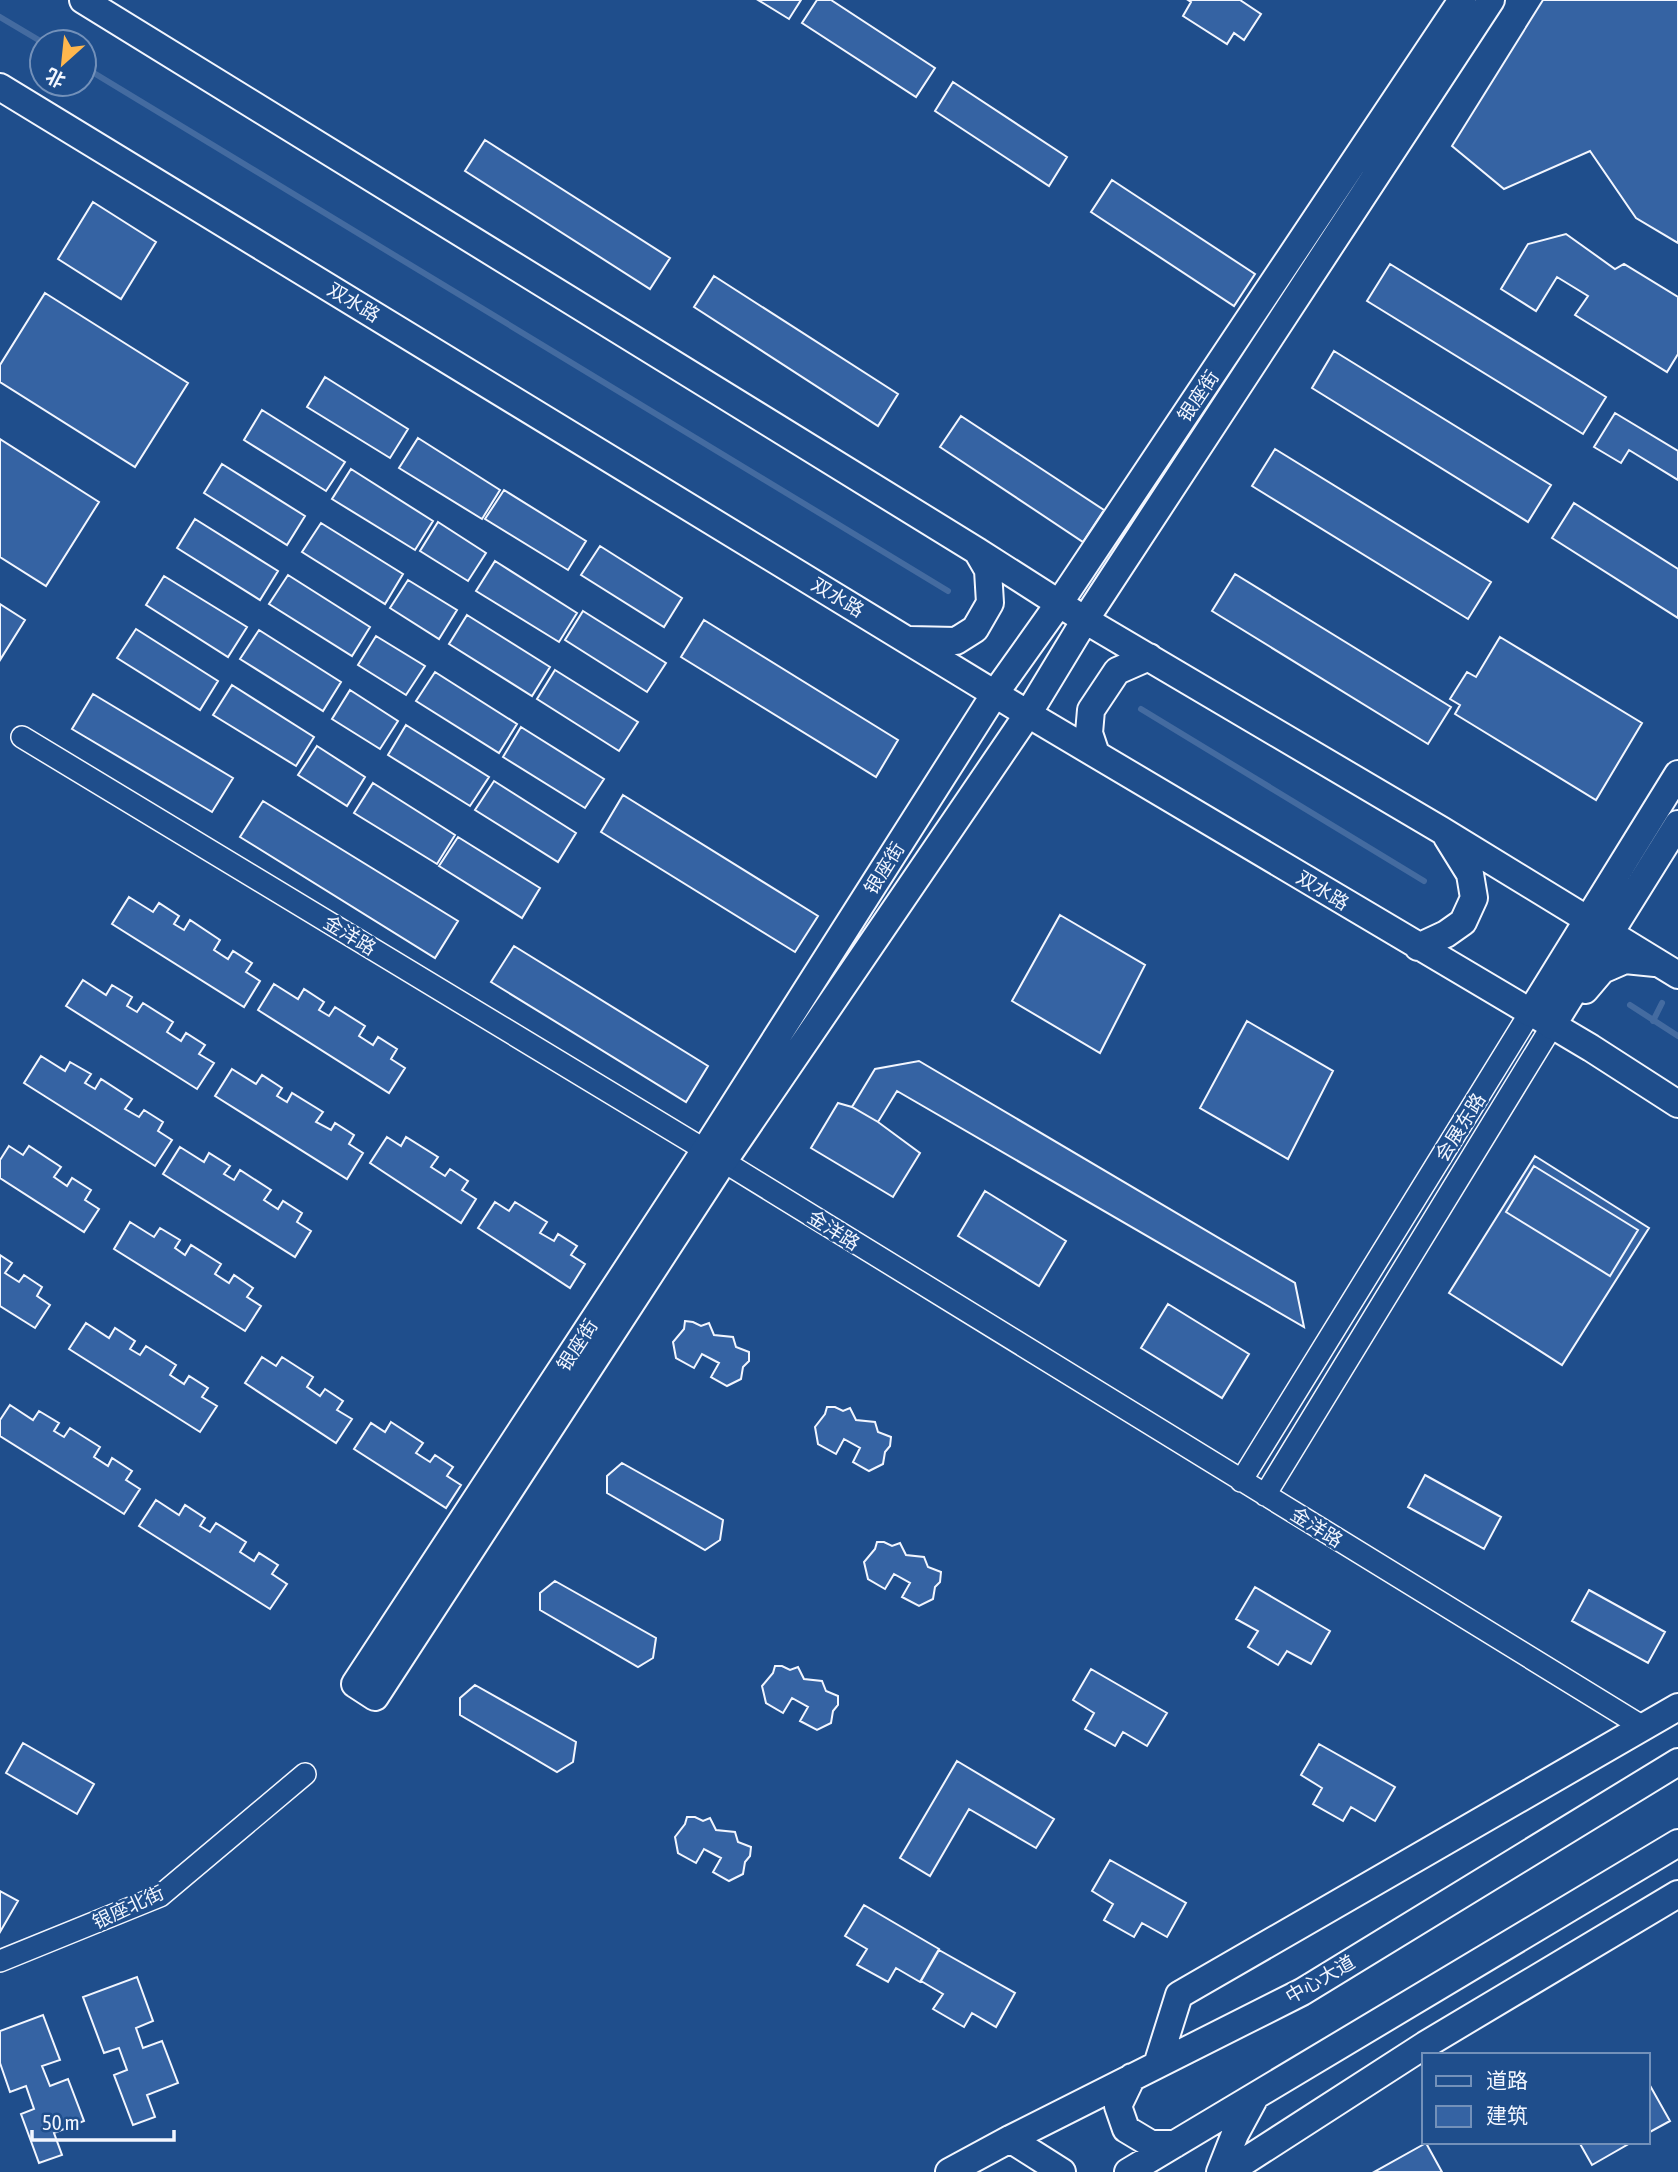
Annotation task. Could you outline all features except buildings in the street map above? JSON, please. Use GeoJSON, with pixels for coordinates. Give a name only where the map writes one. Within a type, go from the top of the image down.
{"type":"FeatureCollection","features":[{"type":"Feature","properties":{"kind":"main road"},"geometry":{"type":"LineString","coordinates":[[83,0],[1060,602],[1085,620],[1441,830],[1669,970]]}},
{"type":"Feature","properties":{"kind":"main road","name":"银座街"},"geometry":{"type":"LineString","coordinates":[[1462,0],[1060,602],[996,692],[714,1156],[375,1697],[355,1684],[714,1156],[1028,714],[1085,620],[1491,0]]}},
{"type":"Feature","properties":{"kind":"main road","name":"双水路"},"geometry":{"type":"LineString","coordinates":[[0,87],[996,692],[1028,714],[1591,1048],[1678,1104]]}},
{"type":"Feature","properties":{"kind":"main road"},"geometry":{"type":"LineString","coordinates":[[908,639],[956,641],[975,629],[990,603],[988,569],[977,551]]}},
{"type":"Feature","properties":{"kind":"main road"},"geometry":{"type":"LineString","coordinates":[[1096,754],[1089,733],[1091,710],[1117,671],[1149,657]]}},
{"type":"Feature","properties":{"kind":"main road","name":"会展东路"},"geometry":{"type":"LineString","coordinates":[[1541,1019],[1598,927],[1678,774]]}},
{"type":"Feature","properties":{"kind":"main road","name":"会展东路"},"geometry":{"type":"LineString","coordinates":[[1598,927],[1678,824]]}},
{"type":"Feature","properties":{"kind":"main road"},"geometry":{"type":"LineString","coordinates":[[1418,947],[1446,934],[1463,922],[1474,898],[1470,874],[1441,830]]}},
{"type":"Feature","properties":{"kind":"main road"},"geometry":{"type":"LineString","coordinates":[[1591,1048],[1576,1022],[1579,997],[1602,970],[1625,960],[1669,970]]}},
{"type":"Feature","properties":{"kind":"main road"},"geometry":{"type":"LineString","coordinates":[[1157,2065],[1180,1995],[1678,1707]]}},
{"type":"Feature","properties":{"kind":"main road","name":"中心大道"},"geometry":{"type":"LineString","coordinates":[[965,2169],[1010,2139],[1302,1992],[1678,1762]]}},
{"type":"Feature","properties":{"kind":"main road"},"geometry":{"type":"LineString","coordinates":[[1128,2172],[1678,1843]]}},
{"type":"Feature","properties":{"kind":"main road"},"geometry":{"type":"LineString","coordinates":[[1228,2172],[1424,2045],[1678,1894]]}},
{"type":"Feature","properties":{"kind":"main road"},"geometry":{"type":"LineString","coordinates":[[1132,2077],[1118,2106],[1126,2129],[1151,2144],[1175,2144]]}},
{"type":"Feature","properties":{"kind":"main road"},"geometry":{"type":"LineString","coordinates":[[1220,2172],[1235,2134],[1256,2095]]}},
{"type":"Feature","properties":{"kind":"main road"},"geometry":{"type":"LineString","coordinates":[[1010,2139],[1062,2172]]}},
{"type":"Feature","properties":{"kind":"street","name":"金洋路"},"geometry":{"type":"LineString","coordinates":[[22,737],[714,1156],[1643,1727]]}},
{"type":"Feature","properties":{"kind":"street","name":"会展东路"},"geometry":{"type":"LineString","coordinates":[[1241,1480],[1541,1019]]}},
{"type":"Feature","properties":{"kind":"street","name":"会展东路"},"geometry":{"type":"LineString","coordinates":[[1265,1495],[1541,1019]]}},
{"type":"Feature","properties":{"kind":"street","name":"银座北街"},"geometry":{"type":"LineString","coordinates":[[0,1961],[160,1896],[305,1774]]}},
{"type":"Feature","properties":{"kind":"waterway"},"geometry":{"type":"LineString","coordinates":[[0,17],[28,34]]}},
{"type":"Feature","properties":{"kind":"waterway"},"geometry":{"type":"LineString","coordinates":[[98,75],[948,591]]}},
{"type":"Feature","properties":{"kind":"waterway"},"geometry":{"type":"LineString","coordinates":[[1141,709],[1424,881]]}},
{"type":"Feature","properties":{"kind":"waterway"},"geometry":{"type":"LineString","coordinates":[[1653,1021],[1662,1003]]}},
{"type":"Feature","properties":{"kind":"waterway"},"geometry":{"type":"LineString","coordinates":[[1630,1005],[1678,1036]]}}]}
